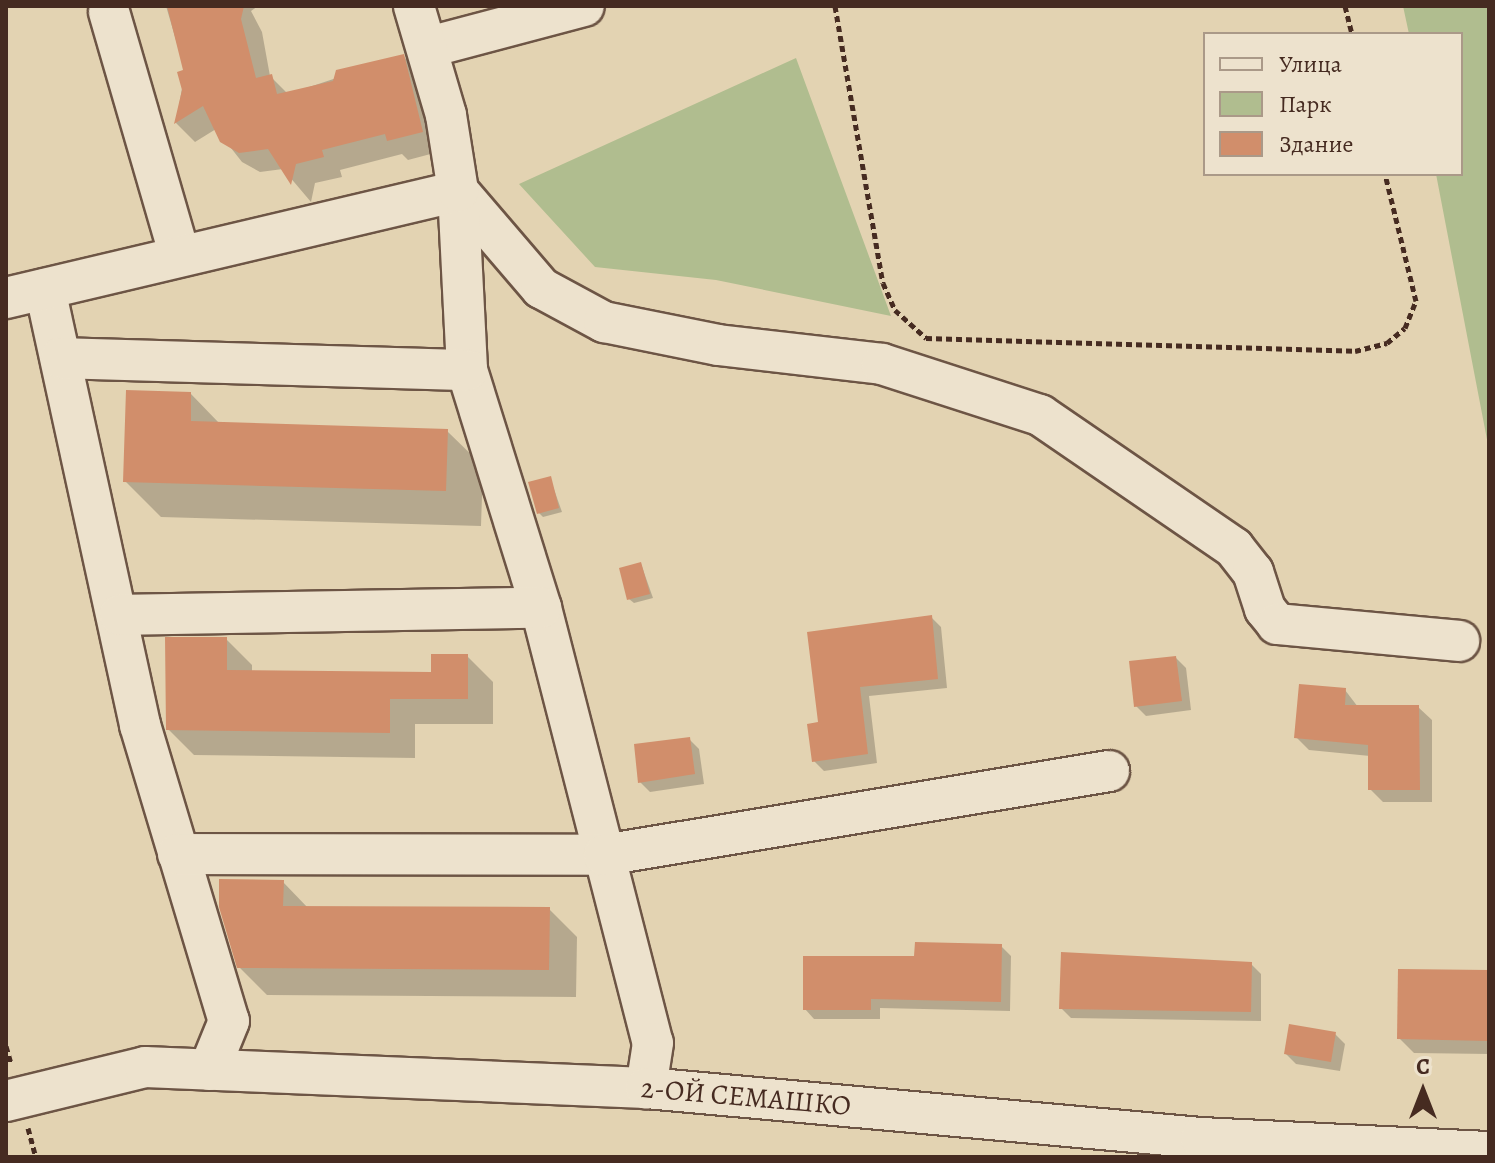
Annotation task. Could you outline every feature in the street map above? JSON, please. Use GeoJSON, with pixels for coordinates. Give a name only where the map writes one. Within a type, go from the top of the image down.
{"type":"FeatureCollection","features":[{"type":"Feature","properties":{"kind":"street"},"geometry":{"type":"LineString","coordinates":[[414,6],[429,47],[458,191],[467,370],[541,608],[653,1043],[646,1088]]}},
{"type":"Feature","properties":{"kind":"street"},"geometry":{"type":"LineString","coordinates":[[429,47],[584,6]]}},
{"type":"Feature","properties":{"kind":"street"},"geometry":{"type":"LineString","coordinates":[[109,12],[180,256]]}},
{"type":"Feature","properties":{"kind":"street"},"geometry":{"type":"LineString","coordinates":[[6,298],[458,191]]}},
{"type":"Feature","properties":{"kind":"street"},"geometry":{"type":"LineString","coordinates":[[458,191],[541,288],[604,322],[680,339],[882,364],[1040,415],[1234,548],[1253,572],[1265,609],[1277,624],[1459,641]]}},
{"type":"Feature","properties":{"kind":"street"},"geometry":{"type":"LineString","coordinates":[[45,289],[120,615],[140,725],[229,1021],[209,1070]]}},
{"type":"Feature","properties":{"kind":"street"},"geometry":{"type":"LineString","coordinates":[[61,358],[467,370]]}},
{"type":"Feature","properties":{"kind":"street"},"geometry":{"type":"LineString","coordinates":[[120,615],[541,608]]}},
{"type":"Feature","properties":{"kind":"street"},"geometry":{"type":"LineString","coordinates":[[178,854],[604,855],[1109,771]]}},
{"type":"Feature","properties":{"kind":"street","name":"2-ОЙ СЕМАШКО"},"geometry":{"type":"LineString","coordinates":[[6,1101],[145,1067],[646,1088],[1201,1138],[1489,1152]]}},
{"type":"Feature","properties":{"kind":"path"},"geometry":{"type":"LineString","coordinates":[[835,6],[883,283],[895,310],[926,338],[1355,351],[1387,343],[1405,328],[1416,301],[1385,176]]}},
{"type":"Feature","properties":{"kind":"path"},"geometry":{"type":"LineString","coordinates":[[1345,6],[1352,32]]}},
{"type":"Feature","properties":{"kind":"green space"},"geometry":{"type":"Polygon","coordinates":[[[1403,6],[1489,6],[1489,450],[1436,176],[1463,176],[1463,32],[1409,32],[1403,6]]]}},
{"type":"Feature","properties":{"kind":"green space"},"geometry":{"type":"Polygon","coordinates":[[[796,58],[891,316],[716,280],[595,267],[519,184],[796,58]]]}},
{"type":"Feature","properties":{"kind":"building"},"geometry":{"type":"Polygon","coordinates":[[[167,6],[244,6],[241,19],[256,78],[272,74],[277,94],[333,81],[336,70],[404,54],[423,132],[387,141],[385,134],[322,150],[324,157],[296,164],[291,185],[268,149],[239,153],[220,142],[203,106],[174,124],[182,90],[177,72],[183,70],[167,6]]]}},
{"type":"Feature","properties":{"kind":"building"},"geometry":{"type":"Polygon","coordinates":[[[126,390],[191,392],[191,421],[448,429],[446,491],[123,482],[126,390]]]}},
{"type":"Feature","properties":{"kind":"building"},"geometry":{"type":"Polygon","coordinates":[[[551,476],[559,508],[537,514],[528,482],[551,476]]]}},
{"type":"Feature","properties":{"kind":"building"},"geometry":{"type":"Polygon","coordinates":[[[641,562],[650,594],[627,600],[619,568],[641,562]]]}},
{"type":"Feature","properties":{"kind":"building"},"geometry":{"type":"Polygon","coordinates":[[[932,615],[938,679],[860,687],[868,754],[812,762],[807,724],[818,722],[807,632],[932,615]]]}},
{"type":"Feature","properties":{"kind":"building"},"geometry":{"type":"Polygon","coordinates":[[[165,637],[227,637],[227,670],[431,672],[431,654],[468,654],[468,699],[390,699],[390,733],[166,730],[165,637]]]}},
{"type":"Feature","properties":{"kind":"building"},"geometry":{"type":"Polygon","coordinates":[[[1176,656],[1182,701],[1134,707],[1129,661],[1176,656]]]}},
{"type":"Feature","properties":{"kind":"building"},"geometry":{"type":"Polygon","coordinates":[[[1299,684],[1346,688],[1345,705],[1419,705],[1420,790],[1368,790],[1368,745],[1294,738],[1299,684]]]}},
{"type":"Feature","properties":{"kind":"building"},"geometry":{"type":"Polygon","coordinates":[[[690,737],[695,774],[638,783],[634,744],[690,737]]]}},
{"type":"Feature","properties":{"kind":"building"},"geometry":{"type":"Polygon","coordinates":[[[219,879],[284,880],[283,906],[550,907],[549,970],[237,968],[219,907],[219,879]]]}},
{"type":"Feature","properties":{"kind":"building"},"geometry":{"type":"Polygon","coordinates":[[[915,942],[1002,944],[1001,1002],[871,999],[871,1010],[803,1010],[803,956],[914,956],[915,942]]]}},
{"type":"Feature","properties":{"kind":"building"},"geometry":{"type":"Polygon","coordinates":[[[1061,952],[1252,962],[1251,1012],[1059,1009],[1061,952]]]}},
{"type":"Feature","properties":{"kind":"building"},"geometry":{"type":"Polygon","coordinates":[[[1398,969],[1489,970],[1489,1041],[1397,1039],[1398,969]]]}},
{"type":"Feature","properties":{"kind":"building"},"geometry":{"type":"Polygon","coordinates":[[[1289,1024],[1336,1032],[1331,1062],[1284,1054],[1289,1024]]]}}]}
